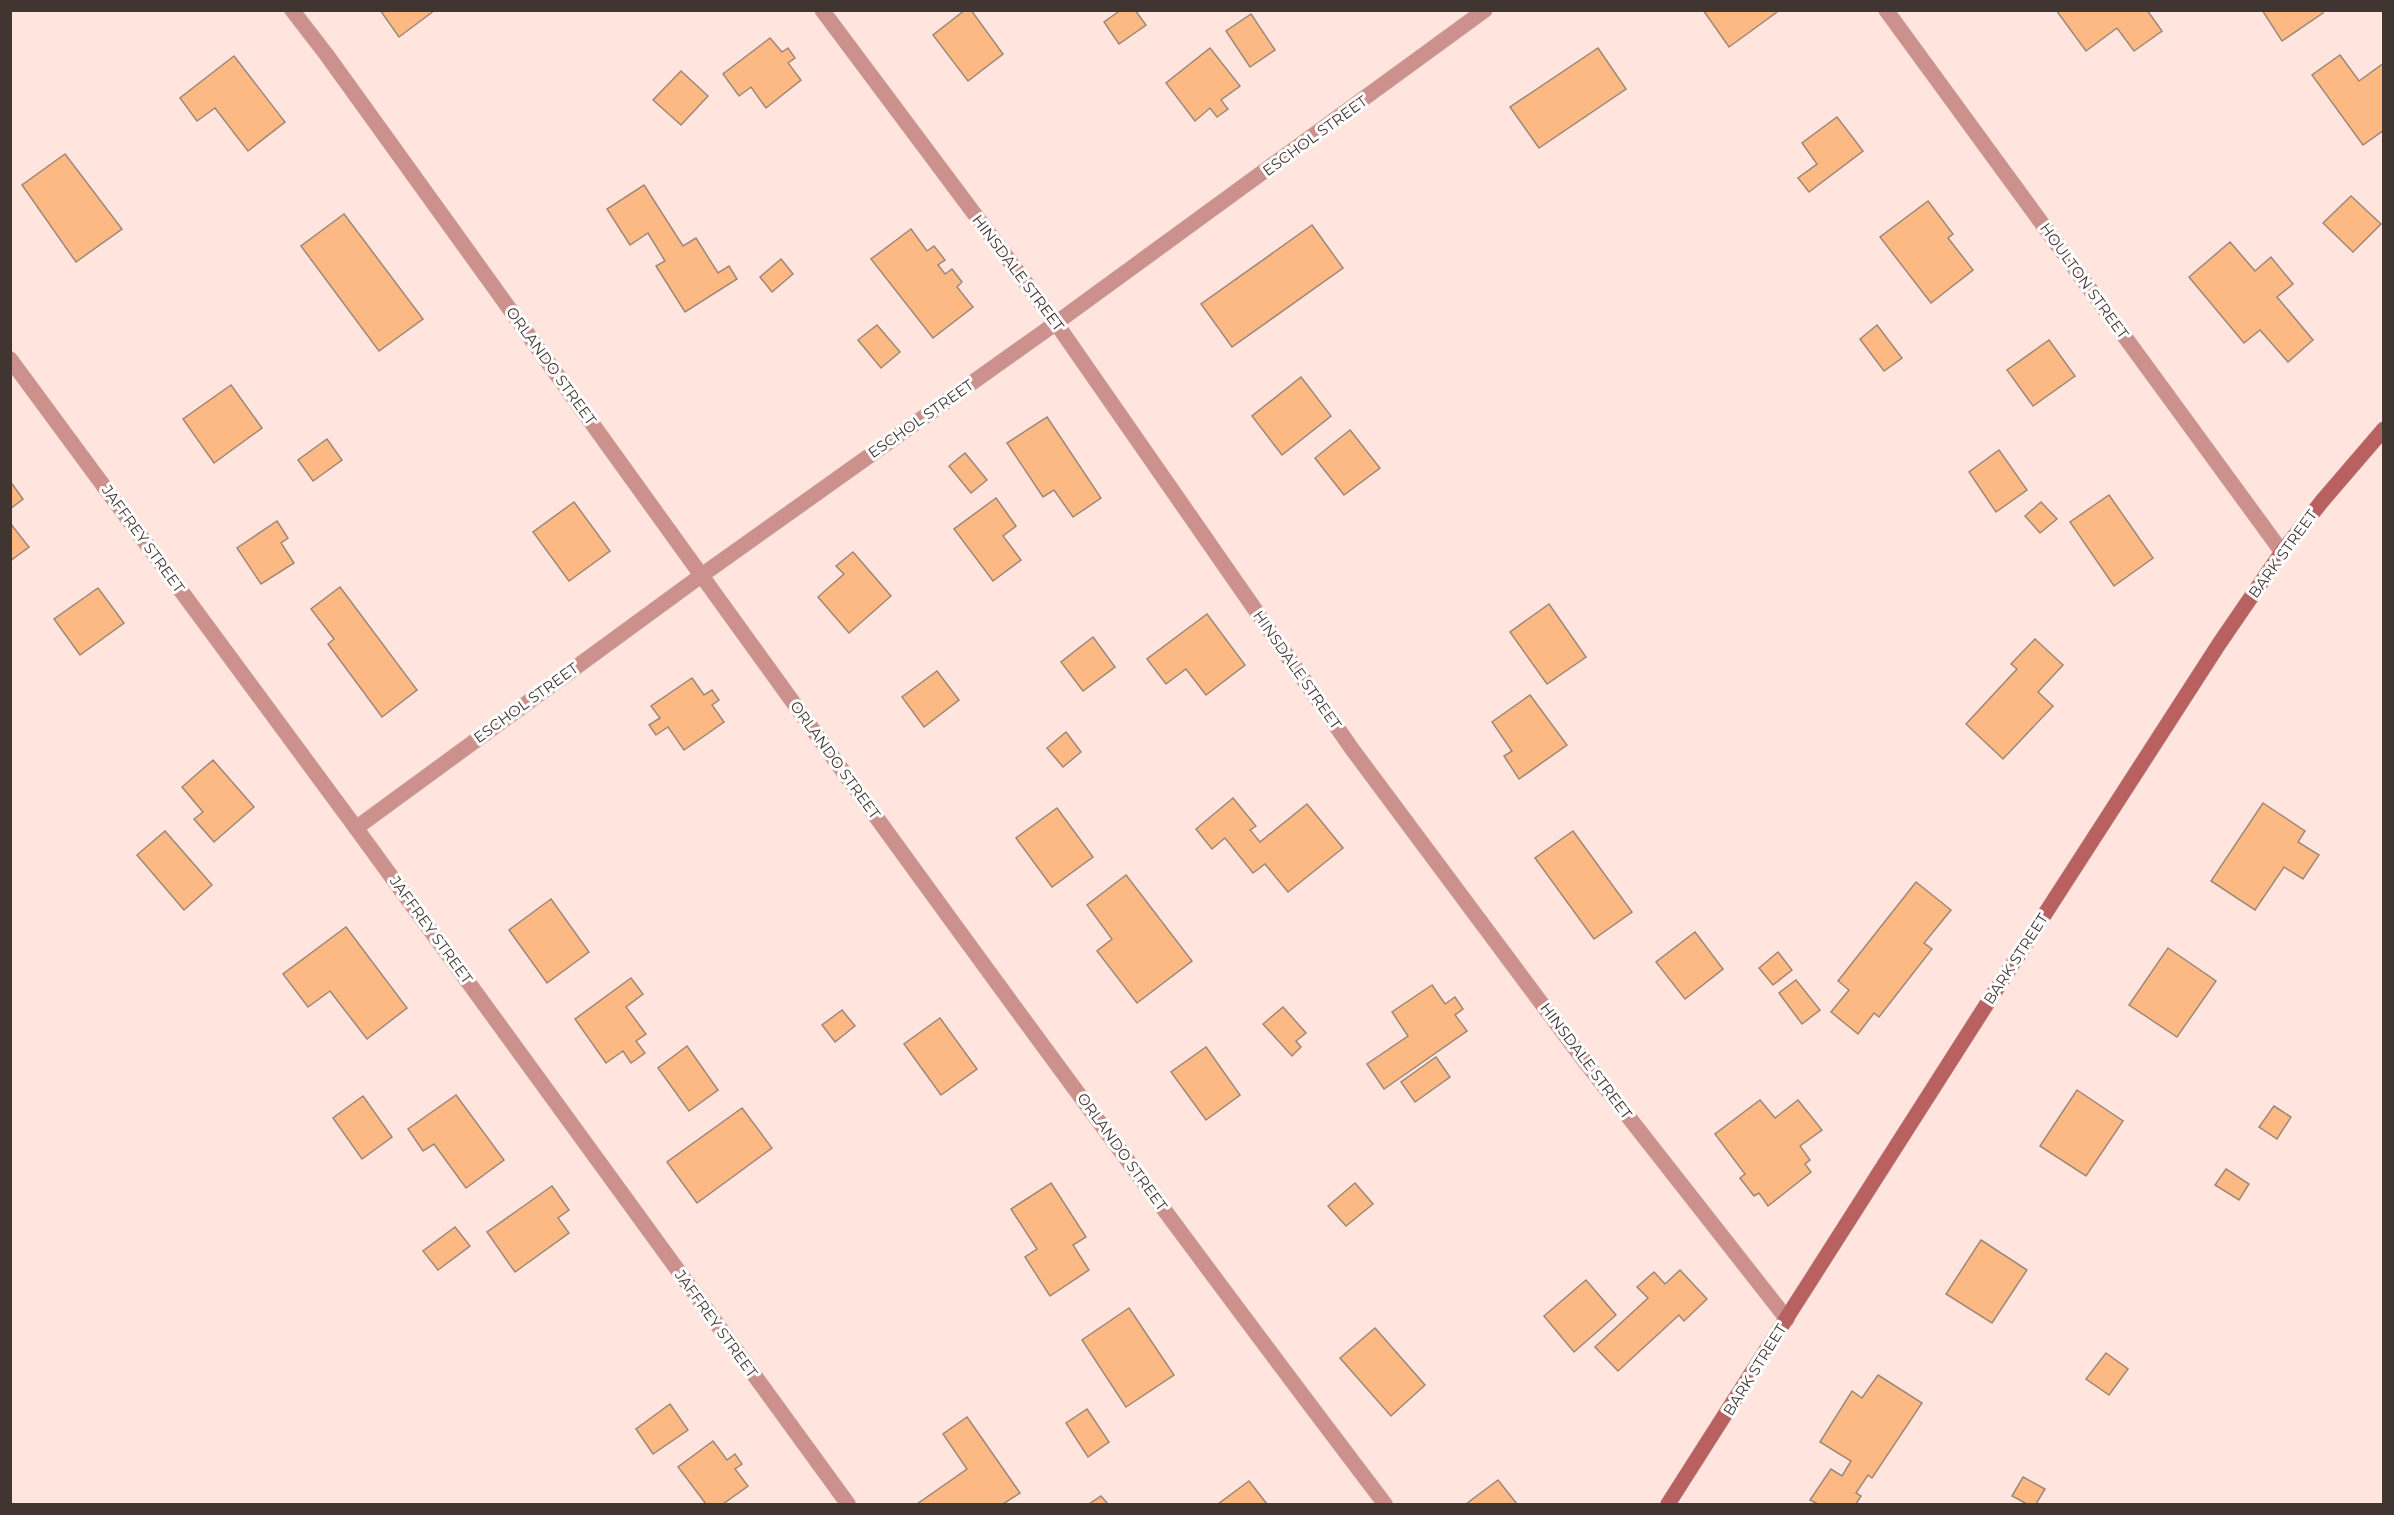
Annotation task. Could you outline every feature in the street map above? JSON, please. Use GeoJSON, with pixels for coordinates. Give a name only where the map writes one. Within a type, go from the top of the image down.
{"type":"FeatureCollection","features":[{"type":"Feature","properties":{"kind":"main road","name":"BARK STREET"},"geometry":{"type":"LineString","coordinates":[[1668,1504],[2219,644],[2282,552],[2384,429]]}},
{"type":"Feature","properties":{"kind":"street","name":"ORLANDO STREET"},"geometry":{"type":"LineString","coordinates":[[292,10],[333,63],[993,977],[1385,1504]]}},
{"type":"Feature","properties":{"kind":"street","name":"HINSDALE STREET"},"geometry":{"type":"LineString","coordinates":[[822,10],[1056,323],[1352,749],[1583,1059],[1787,1319]]}},
{"type":"Feature","properties":{"kind":"street","name":"ESCHOL STREET"},"geometry":{"type":"LineString","coordinates":[[356,828],[702,575],[1056,323],[1485,10]]}},
{"type":"Feature","properties":{"kind":"street","name":"HOULTON STREET"},"geometry":{"type":"LineString","coordinates":[[1886,10],[2282,552]]}},
{"type":"Feature","properties":{"kind":"street","name":"JAFFREY STREET"},"geometry":{"type":"LineString","coordinates":[[10,359],[356,828],[848,1504]]}},
{"type":"Feature","properties":{"kind":"building"},"geometry":{"type":"Polygon","coordinates":[[[380,10],[435,10],[399,37],[380,10]]]}},
{"type":"Feature","properties":{"kind":"building"},"geometry":{"type":"Polygon","coordinates":[[[965,10],[971,10],[1003,54],[968,81],[933,35],[965,10]]]}},
{"type":"Feature","properties":{"kind":"building"},"geometry":{"type":"Polygon","coordinates":[[[1121,10],[1135,10],[1146,25],[1119,44],[1104,22],[1121,10]]]}},
{"type":"Feature","properties":{"kind":"building"},"geometry":{"type":"Polygon","coordinates":[[[1703,10],[1776,10],[1777,12],[1729,47],[1703,10]]]}},
{"type":"Feature","properties":{"kind":"building"},"geometry":{"type":"Polygon","coordinates":[[[2056,10],[2147,10],[2162,31],[2134,51],[2117,28],[2086,51],[2056,10]]]}},
{"type":"Feature","properties":{"kind":"building"},"geometry":{"type":"Polygon","coordinates":[[[2262,10],[2322,10],[2323,13],[2282,41],[2262,10]]]}},
{"type":"Feature","properties":{"kind":"building"},"geometry":{"type":"Polygon","coordinates":[[[1251,14],[1275,50],[1250,67],[1226,31],[1251,14]]]}},
{"type":"Feature","properties":{"kind":"building"},"geometry":{"type":"Polygon","coordinates":[[[770,38],[782,52],[788,48],[795,58],[788,63],[801,80],[766,108],[751,87],[739,96],[723,74],[770,38]]]}},
{"type":"Feature","properties":{"kind":"building"},"geometry":{"type":"Polygon","coordinates":[[[1210,48],[1240,86],[1221,100],[1228,109],[1217,117],[1210,108],[1195,121],[1166,83],[1210,48]]]}},
{"type":"Feature","properties":{"kind":"building"},"geometry":{"type":"Polygon","coordinates":[[[1598,48],[1626,89],[1539,148],[1510,107],[1598,48]]]}},
{"type":"Feature","properties":{"kind":"building"},"geometry":{"type":"Polygon","coordinates":[[[2340,55],[2359,81],[2384,63],[2384,130],[2363,145],[2312,75],[2340,55]]]}},
{"type":"Feature","properties":{"kind":"building"},"geometry":{"type":"Polygon","coordinates":[[[234,56],[285,122],[248,151],[215,108],[197,121],[180,98],[234,56]]]}},
{"type":"Feature","properties":{"kind":"building"},"geometry":{"type":"Polygon","coordinates":[[[681,71],[708,96],[681,125],[653,100],[681,71]]]}},
{"type":"Feature","properties":{"kind":"building"},"geometry":{"type":"Polygon","coordinates":[[[1837,117],[1863,151],[1809,192],[1798,178],[1817,164],[1802,143],[1837,117]]]}},
{"type":"Feature","properties":{"kind":"building"},"geometry":{"type":"Polygon","coordinates":[[[65,154],[122,229],[76,262],[22,185],[65,154]]]}},
{"type":"Feature","properties":{"kind":"building"},"geometry":{"type":"Polygon","coordinates":[[[644,185],[683,246],[696,238],[718,273],[729,266],[737,279],[685,312],[656,266],[665,261],[648,233],[630,245],[607,209],[644,185]]]}},
{"type":"Feature","properties":{"kind":"building"},"geometry":{"type":"Polygon","coordinates":[[[2351,196],[2381,224],[2353,252],[2323,223],[2351,196]]]}},
{"type":"Feature","properties":{"kind":"building"},"geometry":{"type":"Polygon","coordinates":[[[1928,201],[1953,234],[1948,238],[1973,270],[1931,303],[1880,237],[1928,201]]]}},
{"type":"Feature","properties":{"kind":"building"},"geometry":{"type":"Polygon","coordinates":[[[344,214],[423,319],[379,351],[301,246],[344,214]]]}},
{"type":"Feature","properties":{"kind":"building"},"geometry":{"type":"Polygon","coordinates":[[[1312,225],[1343,268],[1232,347],[1201,304],[1312,225]]]}},
{"type":"Feature","properties":{"kind":"building"},"geometry":{"type":"Polygon","coordinates":[[[911,229],[927,251],[934,246],[945,260],[938,265],[945,274],[952,269],[962,282],[957,287],[973,307],[933,338],[871,259],[911,229]]]}},
{"type":"Feature","properties":{"kind":"building"},"geometry":{"type":"Polygon","coordinates":[[[2230,242],[2255,271],[2271,257],[2293,284],[2277,297],[2313,340],[2288,362],[2260,330],[2244,343],[2189,277],[2230,242]]]}},
{"type":"Feature","properties":{"kind":"building"},"geometry":{"type":"Polygon","coordinates":[[[781,259],[793,274],[772,292],[760,277],[781,259]]]}},
{"type":"Feature","properties":{"kind":"building"},"geometry":{"type":"Polygon","coordinates":[[[877,325],[900,352],[881,368],[858,340],[877,325]]]}},
{"type":"Feature","properties":{"kind":"building"},"geometry":{"type":"Polygon","coordinates":[[[1877,325],[1902,358],[1884,371],[1860,339],[1877,325]]]}},
{"type":"Feature","properties":{"kind":"building"},"geometry":{"type":"Polygon","coordinates":[[[2049,340],[2075,376],[2033,406],[2007,370],[2049,340]]]}},
{"type":"Feature","properties":{"kind":"building"},"geometry":{"type":"Polygon","coordinates":[[[1301,377],[1331,416],[1282,455],[1252,416],[1301,377]]]}},
{"type":"Feature","properties":{"kind":"building"},"geometry":{"type":"Polygon","coordinates":[[[231,385],[262,428],[214,463],[183,419],[231,385]]]}},
{"type":"Feature","properties":{"kind":"building"},"geometry":{"type":"Polygon","coordinates":[[[1047,417],[1101,498],[1073,517],[1054,490],[1043,497],[1007,443],[1047,417]]]}},
{"type":"Feature","properties":{"kind":"building"},"geometry":{"type":"Polygon","coordinates":[[[1350,430],[1380,468],[1344,495],[1315,458],[1350,430]]]}},
{"type":"Feature","properties":{"kind":"building"},"geometry":{"type":"Polygon","coordinates":[[[327,439],[342,460],[313,481],[298,460],[327,439]]]}},
{"type":"Feature","properties":{"kind":"building"},"geometry":{"type":"Polygon","coordinates":[[[1999,450],[2027,490],[1996,512],[1969,472],[1999,450]]]}},
{"type":"Feature","properties":{"kind":"building"},"geometry":{"type":"Polygon","coordinates":[[[965,453],[987,480],[971,493],[949,466],[965,453]]]}},
{"type":"Feature","properties":{"kind":"building"},"geometry":{"type":"Polygon","coordinates":[[[10,481],[23,499],[10,509],[10,481]]]}},
{"type":"Feature","properties":{"kind":"building"},"geometry":{"type":"Polygon","coordinates":[[[2109,495],[2153,558],[2114,586],[2070,522],[2109,495]]]}},
{"type":"Feature","properties":{"kind":"building"},"geometry":{"type":"Polygon","coordinates":[[[996,498],[1016,526],[1003,536],[1021,560],[993,581],[954,529],[996,498]]]}},
{"type":"Feature","properties":{"kind":"building"},"geometry":{"type":"Polygon","coordinates":[[[574,502],[610,551],[569,581],[533,532],[574,502]]]}},
{"type":"Feature","properties":{"kind":"building"},"geometry":{"type":"Polygon","coordinates":[[[2041,502],[2057,519],[2040,533],[2025,516],[2041,502]]]}},
{"type":"Feature","properties":{"kind":"building"},"geometry":{"type":"Polygon","coordinates":[[[277,521],[288,538],[281,543],[294,563],[261,584],[237,548],[277,521]]]}},
{"type":"Feature","properties":{"kind":"building"},"geometry":{"type":"Polygon","coordinates":[[[10,523],[29,547],[10,561],[10,523]]]}},
{"type":"Feature","properties":{"kind":"building"},"geometry":{"type":"Polygon","coordinates":[[[853,552],[891,596],[849,633],[818,597],[844,574],[836,566],[853,552]]]}},
{"type":"Feature","properties":{"kind":"building"},"geometry":{"type":"Polygon","coordinates":[[[340,587],[417,690],[382,717],[328,644],[334,639],[311,609],[340,587]]]}},
{"type":"Feature","properties":{"kind":"building"},"geometry":{"type":"Polygon","coordinates":[[[98,588],[124,623],[80,655],[54,619],[98,588]]]}},
{"type":"Feature","properties":{"kind":"building"},"geometry":{"type":"Polygon","coordinates":[[[1549,604],[1586,657],[1547,684],[1510,632],[1549,604]]]}},
{"type":"Feature","properties":{"kind":"building"},"geometry":{"type":"Polygon","coordinates":[[[1207,614],[1245,665],[1206,695],[1186,669],[1166,684],[1147,659],[1207,614]]]}},
{"type":"Feature","properties":{"kind":"building"},"geometry":{"type":"Polygon","coordinates":[[[1093,637],[1115,667],[1083,691],[1061,662],[1093,637]]]}},
{"type":"Feature","properties":{"kind":"building"},"geometry":{"type":"Polygon","coordinates":[[[2035,639],[2063,665],[2038,692],[2053,706],[2003,759],[1966,724],[2017,669],[2011,664],[2035,639]]]}},
{"type":"Feature","properties":{"kind":"building"},"geometry":{"type":"Polygon","coordinates":[[[937,671],[959,700],[924,727],[902,697],[937,671]]]}},
{"type":"Feature","properties":{"kind":"building"},"geometry":{"type":"Polygon","coordinates":[[[692,678],[704,695],[712,690],[719,700],[712,705],[724,722],[684,750],[668,727],[656,735],[649,725],[660,718],[651,706],[692,678]]]}},
{"type":"Feature","properties":{"kind":"building"},"geometry":{"type":"Polygon","coordinates":[[[1530,695],[1567,745],[1519,779],[1504,756],[1512,751],[1492,722],[1530,695]]]}},
{"type":"Feature","properties":{"kind":"building"},"geometry":{"type":"Polygon","coordinates":[[[1066,732],[1081,752],[1063,767],[1047,748],[1066,732]]]}},
{"type":"Feature","properties":{"kind":"building"},"geometry":{"type":"Polygon","coordinates":[[[213,760],[254,807],[214,842],[194,819],[203,812],[182,787],[213,760]]]}},
{"type":"Feature","properties":{"kind":"building"},"geometry":{"type":"Polygon","coordinates":[[[1233,798],[1256,826],[1250,830],[1260,842],[1307,804],[1343,848],[1288,892],[1265,864],[1253,873],[1225,838],[1212,849],[1196,829],[1233,798]]]}},
{"type":"Feature","properties":{"kind":"building"},"geometry":{"type":"Polygon","coordinates":[[[2263,803],[2305,831],[2298,842],[2319,855],[2303,879],[2284,867],[2255,910],[2211,881],[2263,803]]]}},
{"type":"Feature","properties":{"kind":"building"},"geometry":{"type":"Polygon","coordinates":[[[1057,808],[1093,857],[1052,887],[1016,838],[1057,808]]]}},
{"type":"Feature","properties":{"kind":"building"},"geometry":{"type":"Polygon","coordinates":[[[165,831],[212,885],[184,910],[137,855],[165,831]]]}},
{"type":"Feature","properties":{"kind":"building"},"geometry":{"type":"Polygon","coordinates":[[[1573,831],[1632,912],[1594,939],[1535,858],[1573,831]]]}},
{"type":"Feature","properties":{"kind":"building"},"geometry":{"type":"Polygon","coordinates":[[[1126,875],[1192,961],[1137,1003],[1097,951],[1112,939],[1087,905],[1126,875]]]}},
{"type":"Feature","properties":{"kind":"building"},"geometry":{"type":"Polygon","coordinates":[[[1916,882],[1951,910],[1924,943],[1932,949],[1879,1017],[1874,1013],[1858,1034],[1831,1012],[1849,990],[1838,981],[1916,882]]]}},
{"type":"Feature","properties":{"kind":"building"},"geometry":{"type":"Polygon","coordinates":[[[551,899],[589,952],[547,983],[509,930],[551,899]]]}},
{"type":"Feature","properties":{"kind":"building"},"geometry":{"type":"Polygon","coordinates":[[[346,927],[407,1008],[367,1039],[330,991],[308,1007],[283,974],[346,927]]]}},
{"type":"Feature","properties":{"kind":"building"},"geometry":{"type":"Polygon","coordinates":[[[1695,932],[1723,969],[1685,999],[1656,962],[1695,932]]]}},
{"type":"Feature","properties":{"kind":"building"},"geometry":{"type":"Polygon","coordinates":[[[2168,948],[2216,981],[2177,1037],[2129,1005],[2168,948]]]}},
{"type":"Feature","properties":{"kind":"building"},"geometry":{"type":"Polygon","coordinates":[[[1778,952],[1792,970],[1773,985],[1759,968],[1778,952]]]}},
{"type":"Feature","properties":{"kind":"building"},"geometry":{"type":"Polygon","coordinates":[[[631,978],[643,994],[626,1007],[646,1034],[636,1041],[645,1053],[631,1063],[623,1051],[606,1063],[575,1019],[631,978]]]}},
{"type":"Feature","properties":{"kind":"building"},"geometry":{"type":"Polygon","coordinates":[[[1796,980],[1820,1010],[1802,1024],[1779,993],[1796,980]]]}},
{"type":"Feature","properties":{"kind":"building"},"geometry":{"type":"Polygon","coordinates":[[[1432,985],[1445,1004],[1455,997],[1463,1009],[1455,1015],[1467,1031],[1384,1089],[1367,1064],[1408,1036],[1392,1012],[1432,985]]]}},
{"type":"Feature","properties":{"kind":"building"},"geometry":{"type":"Polygon","coordinates":[[[1283,1007],[1306,1033],[1296,1041],[1301,1047],[1292,1056],[1263,1024],[1283,1007]]]}},
{"type":"Feature","properties":{"kind":"building"},"geometry":{"type":"Polygon","coordinates":[[[842,1010],[855,1026],[835,1042],[822,1025],[842,1010]]]}},
{"type":"Feature","properties":{"kind":"building"},"geometry":{"type":"Polygon","coordinates":[[[940,1018],[977,1069],[941,1095],[904,1044],[940,1018]]]}},
{"type":"Feature","properties":{"kind":"building"},"geometry":{"type":"Polygon","coordinates":[[[687,1046],[718,1090],[689,1111],[658,1068],[687,1046]]]}},
{"type":"Feature","properties":{"kind":"building"},"geometry":{"type":"Polygon","coordinates":[[[1206,1047],[1240,1095],[1206,1120],[1171,1072],[1206,1047]]]}},
{"type":"Feature","properties":{"kind":"building"},"geometry":{"type":"Polygon","coordinates":[[[1436,1057],[1450,1077],[1415,1102],[1401,1082],[1436,1057]]]}},
{"type":"Feature","properties":{"kind":"building"},"geometry":{"type":"Polygon","coordinates":[[[2077,1090],[2123,1121],[2086,1176],[2040,1146],[2077,1090]]]}},
{"type":"Feature","properties":{"kind":"building"},"geometry":{"type":"Polygon","coordinates":[[[456,1095],[504,1160],[466,1188],[434,1144],[423,1151],[408,1129],[456,1095]]]}},
{"type":"Feature","properties":{"kind":"building"},"geometry":{"type":"Polygon","coordinates":[[[363,1096],[392,1137],[362,1159],[333,1118],[363,1096]]]}},
{"type":"Feature","properties":{"kind":"building"},"geometry":{"type":"Polygon","coordinates":[[[1760,1100],[1775,1118],[1798,1100],[1822,1130],[1800,1146],[1810,1160],[1805,1164],[1811,1172],[1768,1206],[1759,1193],[1754,1196],[1740,1178],[1745,1174],[1715,1134],[1760,1100]]]}},
{"type":"Feature","properties":{"kind":"building"},"geometry":{"type":"Polygon","coordinates":[[[2274,1106],[2291,1117],[2277,1139],[2259,1127],[2274,1106]]]}},
{"type":"Feature","properties":{"kind":"building"},"geometry":{"type":"Polygon","coordinates":[[[742,1108],[772,1148],[697,1203],[667,1162],[742,1108]]]}},
{"type":"Feature","properties":{"kind":"building"},"geometry":{"type":"Polygon","coordinates":[[[2226,1169],[2249,1184],[2239,1200],[2215,1185],[2226,1169]]]}},
{"type":"Feature","properties":{"kind":"building"},"geometry":{"type":"Polygon","coordinates":[[[1051,1183],[1086,1237],[1073,1245],[1089,1270],[1050,1296],[1025,1257],[1037,1249],[1011,1209],[1051,1183]]]}},
{"type":"Feature","properties":{"kind":"building"},"geometry":{"type":"Polygon","coordinates":[[[1355,1183],[1373,1204],[1346,1226],[1328,1206],[1355,1183]]]}},
{"type":"Feature","properties":{"kind":"building"},"geometry":{"type":"Polygon","coordinates":[[[552,1186],[569,1210],[558,1218],[569,1233],[515,1272],[487,1232],[552,1186]]]}},
{"type":"Feature","properties":{"kind":"building"},"geometry":{"type":"Polygon","coordinates":[[[455,1227],[470,1246],[438,1270],[423,1251],[455,1227]]]}},
{"type":"Feature","properties":{"kind":"building"},"geometry":{"type":"Polygon","coordinates":[[[1981,1240],[2027,1270],[1992,1323],[1946,1294],[1981,1240]]]}},
{"type":"Feature","properties":{"kind":"building"},"geometry":{"type":"Polygon","coordinates":[[[1680,1270],[1707,1299],[1684,1321],[1679,1315],[1618,1371],[1595,1347],[1648,1298],[1637,1287],[1654,1272],[1665,1284],[1680,1270]]]}},
{"type":"Feature","properties":{"kind":"building"},"geometry":{"type":"Polygon","coordinates":[[[1586,1280],[1616,1315],[1574,1352],[1544,1316],[1586,1280]]]}},
{"type":"Feature","properties":{"kind":"building"},"geometry":{"type":"Polygon","coordinates":[[[1129,1308],[1174,1375],[1126,1407],[1082,1340],[1129,1308]]]}},
{"type":"Feature","properties":{"kind":"building"},"geometry":{"type":"Polygon","coordinates":[[[1375,1328],[1425,1385],[1391,1416],[1340,1358],[1375,1328]]]}},
{"type":"Feature","properties":{"kind":"building"},"geometry":{"type":"Polygon","coordinates":[[[2106,1353],[2128,1369],[2109,1395],[2086,1379],[2106,1353]]]}},
{"type":"Feature","properties":{"kind":"building"},"geometry":{"type":"Polygon","coordinates":[[[1878,1375],[1922,1403],[1872,1478],[1868,1475],[1856,1493],[1861,1496],[1856,1504],[1818,1504],[1810,1500],[1831,1469],[1842,1476],[1851,1461],[1820,1442],[1852,1391],[1862,1398],[1878,1375]]]}},
{"type":"Feature","properties":{"kind":"building"},"geometry":{"type":"Polygon","coordinates":[[[670,1404],[688,1430],[653,1454],[636,1429],[670,1404]]]}},
{"type":"Feature","properties":{"kind":"building"},"geometry":{"type":"Polygon","coordinates":[[[1087,1409],[1109,1442],[1088,1457],[1066,1423],[1087,1409]]]}},
{"type":"Feature","properties":{"kind":"building"},"geometry":{"type":"Polygon","coordinates":[[[967,1417],[1020,1493],[1003,1504],[917,1504],[967,1469],[943,1434],[967,1417]]]}},
{"type":"Feature","properties":{"kind":"building"},"geometry":{"type":"Polygon","coordinates":[[[713,1441],[727,1460],[735,1454],[742,1464],[735,1469],[748,1486],[723,1504],[706,1504],[678,1467],[713,1441]]]}},
{"type":"Feature","properties":{"kind":"building"},"geometry":{"type":"Polygon","coordinates":[[[2023,1477],[2045,1489],[2036,1504],[2027,1504],[2012,1496],[2023,1477]]]}},
{"type":"Feature","properties":{"kind":"building"},"geometry":{"type":"Polygon","coordinates":[[[1498,1480],[1517,1504],[1466,1504],[1498,1480]]]}},
{"type":"Feature","properties":{"kind":"building"},"geometry":{"type":"Polygon","coordinates":[[[1249,1481],[1267,1504],[1218,1504],[1249,1481]]]}},
{"type":"Feature","properties":{"kind":"building"},"geometry":{"type":"Polygon","coordinates":[[[1101,1496],[1108,1504],[1089,1504],[1101,1496]]]}}]}
